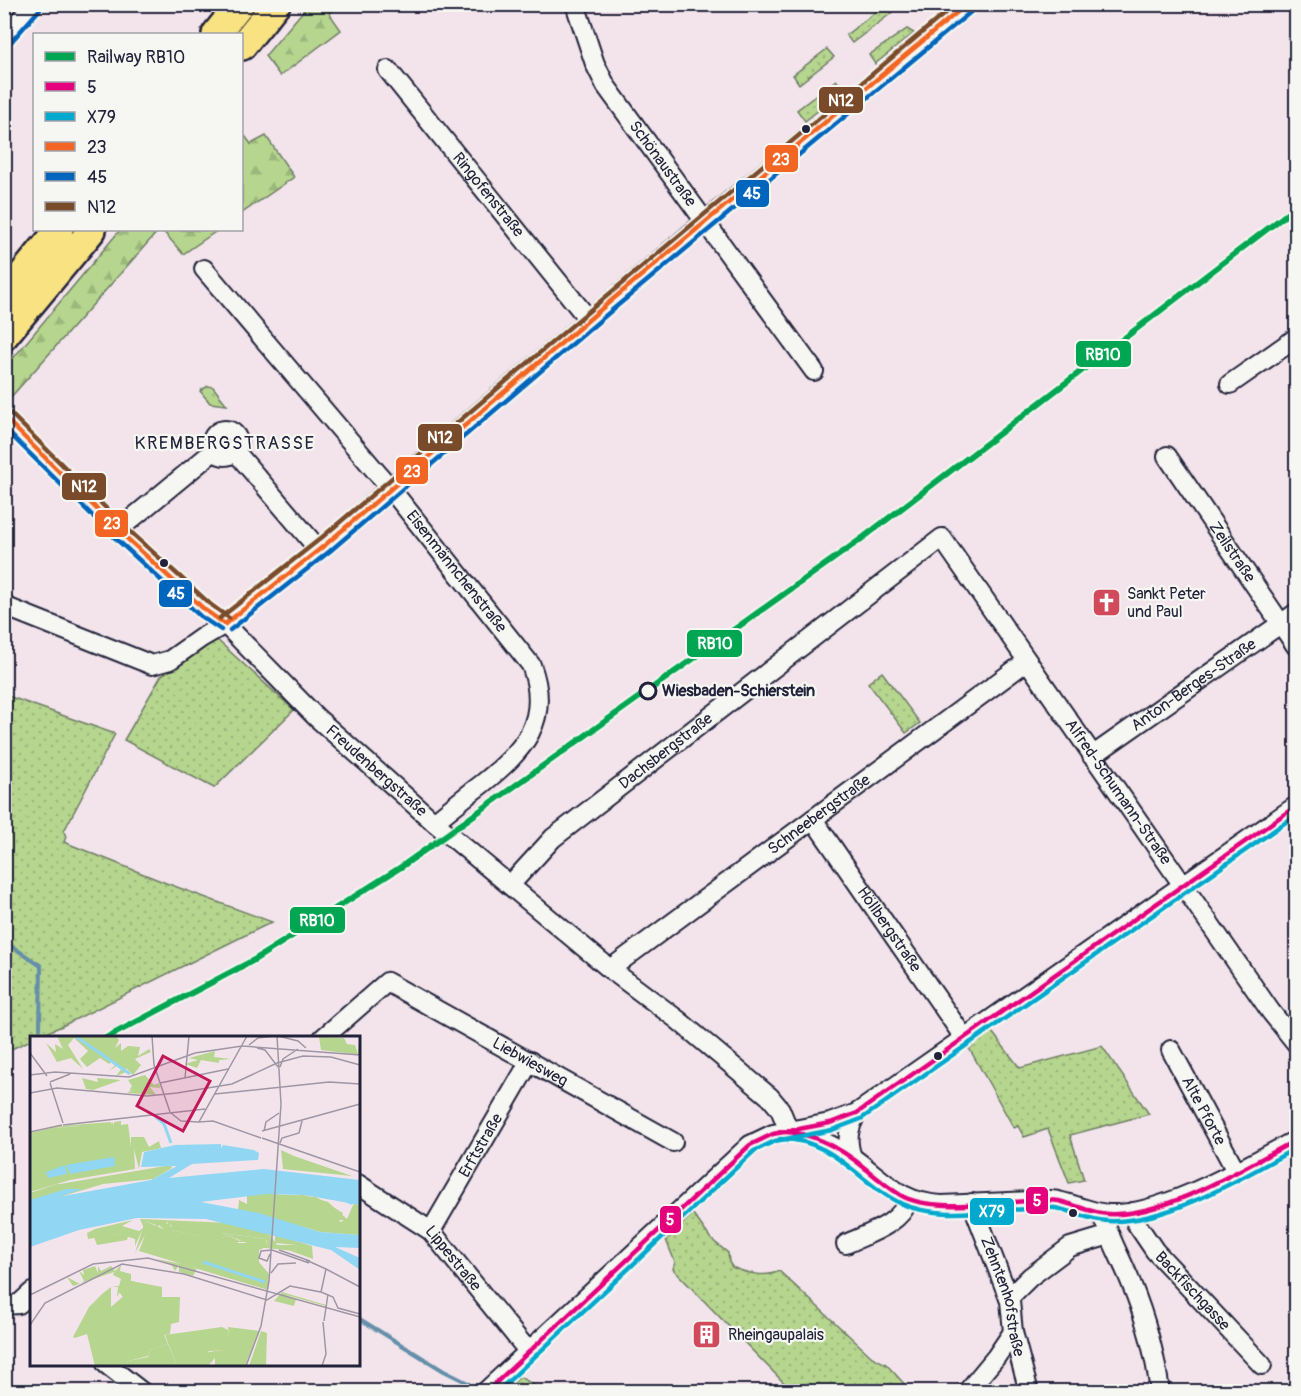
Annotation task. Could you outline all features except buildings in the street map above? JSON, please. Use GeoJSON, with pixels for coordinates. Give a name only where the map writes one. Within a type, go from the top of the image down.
{"type":"FeatureCollection","features":[{"type":"Feature","properties":{"kind":"highway"},"geometry":{"type":"LineString","coordinates":[[217,33],[240,4]]}},
{"type":"Feature","properties":{"kind":"highway"},"geometry":{"type":"LineString","coordinates":[[243,45],[276,4]]}},
{"type":"Feature","properties":{"kind":"highway"},"geometry":{"type":"LineString","coordinates":[[4,297],[58,231]]}},
{"type":"Feature","properties":{"kind":"highway"},"geometry":{"type":"LineString","coordinates":[[4,336],[91,231]]}},
{"type":"Feature","properties":{"kind":"street"},"geometry":{"type":"LineString","coordinates":[[4,38],[34,4]]}},
{"type":"Feature","properties":{"kind":"street","name":"Schönaustraße"},"geometry":{"type":"LineString","coordinates":[[575,4],[595,64],[606,86],[814,371]]}},
{"type":"Feature","properties":{"kind":"street"},"geometry":{"type":"LineString","coordinates":[[4,606],[152,665],[170,660],[206,634],[225,624],[319,550],[706,221],[968,4]]}},
{"type":"Feature","properties":{"kind":"street","name":"Ringofenstraße"},"geometry":{"type":"LineString","coordinates":[[388,70],[589,320]]}},
{"type":"Feature","properties":{"kind":"street","name":"Eisenmännchenstraße"},"geometry":{"type":"LineString","coordinates":[[204,269],[390,488],[525,654],[536,677],[537,716],[529,737],[516,755],[504,766],[434,822]]}},
{"type":"Feature","properties":{"kind":"street"},"geometry":{"type":"LineString","coordinates":[[1230,384],[1296,338]]}},
{"type":"Feature","properties":{"kind":"street","name":"Freudenbergstraße"},"geometry":{"type":"LineString","coordinates":[[4,417],[118,530],[205,610],[225,624],[316,717],[434,822],[610,969],[678,1020],[770,1097],[780,1109],[789,1131]]}},
{"type":"Feature","properties":{"kind":"street"},"geometry":{"type":"LineString","coordinates":[[118,530],[215,450],[225,456],[235,451],[319,550]]}},
{"type":"Feature","properties":{"kind":"street","name":"Zeilstraße"},"geometry":{"type":"LineString","coordinates":[[1167,456],[1289,619],[1296,646]]}},
{"type":"Feature","properties":{"kind":"street","name":"Alfred-Schumann-Straße"},"geometry":{"type":"LineString","coordinates":[[942,538],[1271,1012],[1296,1043]]}},
{"type":"Feature","properties":{"kind":"street","name":"Dachsbergstraße"},"geometry":{"type":"LineString","coordinates":[[510,885],[553,838],[942,538]]}},
{"type":"Feature","properties":{"kind":"street","name":"Anton-Berges-Straße"},"geometry":{"type":"LineString","coordinates":[[1092,756],[1289,619]]}},
{"type":"Feature","properties":{"kind":"street","name":"Schneebergstraße"},"geometry":{"type":"LineString","coordinates":[[610,969],[1027,661]]}},
{"type":"Feature","properties":{"kind":"street"},"geometry":{"type":"LineString","coordinates":[[485,1392],[745,1149],[765,1137],[830,1123],[857,1113],[1296,806]]}},
{"type":"Feature","properties":{"kind":"street","name":"Höllbergstraße"},"geometry":{"type":"LineString","coordinates":[[813,819],[965,1039]]}},
{"type":"Feature","properties":{"kind":"street","name":"Liebwiesweg"},"geometry":{"type":"LineString","coordinates":[[325,1036],[387,982],[673,1142]]}},
{"type":"Feature","properties":{"kind":"street","name":"Alte Pforte"},"geometry":{"type":"LineString","coordinates":[[1171,1050],[1236,1172]]}},
{"type":"Feature","properties":{"kind":"street","name":"Erftstraße"},"geometry":{"type":"LineString","coordinates":[[431,1231],[530,1061]]}},
{"type":"Feature","properties":{"kind":"street"},"geometry":{"type":"LineString","coordinates":[[852,1157],[848,1137],[849,1129],[857,1113]]}},
{"type":"Feature","properties":{"kind":"street"},"geometry":{"type":"LineString","coordinates":[[789,1131],[816,1139],[852,1157],[893,1191],[927,1204],[1051,1200],[1066,1202],[1102,1214],[1133,1212],[1181,1197],[1236,1172],[1296,1140]]}},
{"type":"Feature","properties":{"kind":"street","name":"Lippestraße"},"geometry":{"type":"LineString","coordinates":[[360,1185],[431,1231],[528,1352]]}},
{"type":"Feature","properties":{"kind":"street"},"geometry":{"type":"LineString","coordinates":[[846,1244],[896,1219],[906,1207],[909,1199]]}},
{"type":"Feature","properties":{"kind":"street","name":"Zehntenhofstraße"},"geometry":{"type":"LineString","coordinates":[[972,1203],[1009,1298],[1013,1332],[1029,1392]]}},
{"type":"Feature","properties":{"kind":"street","name":"Backfischgasse"},"geometry":{"type":"LineString","coordinates":[[1133,1212],[1136,1223],[1155,1251],[1262,1365]]}},
{"type":"Feature","properties":{"kind":"street"},"geometry":{"type":"LineString","coordinates":[[1102,1214],[1147,1325],[1160,1392]]}},
{"type":"Feature","properties":{"kind":"street"},"geometry":{"type":"LineString","coordinates":[[1009,1298],[1030,1277],[1070,1247],[1110,1235]]}},
{"type":"Feature","properties":{"kind":"street"},"geometry":{"type":"LineString","coordinates":[[967,1392],[1013,1332]]}},
{"type":"Feature","properties":{"kind":"street"},"geometry":{"type":"LineString","coordinates":[[107,1366],[142,1392]]}},
{"type":"Feature","properties":{"kind":"green space"},"geometry":{"type":"Polygon","coordinates":[[[309,4],[339,5],[329,13],[341,30],[280,76],[265,56],[309,4]]]}},
{"type":"Feature","properties":{"kind":"green space"},"geometry":{"type":"Polygon","coordinates":[[[886,4],[893,12],[852,43],[846,35],[886,4]]]}},
{"type":"Feature","properties":{"kind":"green space"},"geometry":{"type":"Polygon","coordinates":[[[907,29],[914,33],[875,64],[869,55],[907,29]]]}},
{"type":"Feature","properties":{"kind":"green space"},"geometry":{"type":"Polygon","coordinates":[[[827,49],[834,57],[799,84],[793,75],[827,49]]]}},
{"type":"Feature","properties":{"kind":"green space"},"geometry":{"type":"Polygon","coordinates":[[[836,80],[844,90],[805,121],[797,110],[836,80]]]}},
{"type":"Feature","properties":{"kind":"green space"},"geometry":{"type":"Polygon","coordinates":[[[243,133],[251,144],[266,136],[294,177],[243,212],[243,133]]]}},
{"type":"Feature","properties":{"kind":"green space"},"geometry":{"type":"Polygon","coordinates":[[[119,231],[158,231],[10,398],[5,392],[5,368],[119,231]]]}},
{"type":"Feature","properties":{"kind":"green space"},"geometry":{"type":"Polygon","coordinates":[[[163,231],[217,231],[183,254],[163,231]]]}},
{"type":"Feature","properties":{"kind":"green space"},"geometry":{"type":"Polygon","coordinates":[[[208,386],[213,387],[227,405],[210,403],[200,391],[208,386]]]}},
{"type":"Feature","properties":{"kind":"green space"},"geometry":{"type":"Polygon","coordinates":[[[214,637],[294,710],[214,788],[124,740],[161,676],[214,637]]]}},
{"type":"Feature","properties":{"kind":"green space"},"geometry":{"type":"Polygon","coordinates":[[[882,672],[920,723],[906,733],[868,683],[882,672]]]}},
{"type":"Feature","properties":{"kind":"green space"},"geometry":{"type":"Polygon","coordinates":[[[5,695],[115,734],[64,831],[66,837],[64,842],[272,922],[62,1026],[38,1036],[30,1036],[30,1040],[5,1052],[5,695]]]}},
{"type":"Feature","properties":{"kind":"green space"},"geometry":{"type":"Polygon","coordinates":[[[992,1032],[1020,1068],[1102,1046],[1149,1114],[1070,1135],[1084,1180],[1069,1183],[1048,1129],[1024,1137],[1018,1126],[1014,1128],[969,1048],[992,1032]]]}},
{"type":"Feature","properties":{"kind":"green space"},"geometry":{"type":"Polygon","coordinates":[[[693,1214],[711,1239],[728,1253],[732,1267],[756,1274],[779,1271],[872,1357],[886,1364],[910,1390],[777,1391],[785,1384],[673,1269],[675,1262],[666,1240],[693,1214]]]}},
{"type":"Feature","properties":{"kind":"green space"},"geometry":{"type":"Polygon","coordinates":[[[520,1377],[544,1391],[505,1391],[520,1377]]]}},
{"type":"Feature","properties":{"kind":"waterway"},"geometry":{"type":"LineString","coordinates":[[4,941],[41,966],[40,1029]]}},
{"type":"Feature","properties":{"kind":"waterway"},"geometry":{"type":"LineString","coordinates":[[360,1319],[444,1371],[468,1383]]}},
{"type":"Feature","properties":{"kind":"rail line","name":"RB10"},"geometry":{"type":"LineString","coordinates":[[110,1036],[254,960],[401,867],[864,537],[1296,207]]}},
{"type":"Feature","properties":{"kind":"transit line","name":"N12"},"geometry":{"type":"LineString","coordinates":[[220,618],[320,539],[956,4]]}},
{"type":"Feature","properties":{"kind":"transit line","name":"23"},"geometry":{"type":"LineString","coordinates":[[225,624],[325,545],[606,305],[967,4]]}},
{"type":"Feature","properties":{"kind":"transit line","name":"45"},"geometry":{"type":"LineString","coordinates":[[10,43],[40,9]]}},
{"type":"Feature","properties":{"kind":"transit line","name":"45"},"geometry":{"type":"LineString","coordinates":[[230,630],[330,551],[611,311],[973,10]]}},
{"type":"Feature","properties":{"kind":"transit line","name":"N12"},"geometry":{"type":"LineString","coordinates":[[9,412],[123,525],[210,604],[229,618]]}},
{"type":"Feature","properties":{"kind":"transit line","name":"23"},"geometry":{"type":"LineString","coordinates":[[4,417],[118,530],[205,610],[225,624]]}},
{"type":"Feature","properties":{"kind":"transit line","name":"45"},"geometry":{"type":"LineString","coordinates":[[4,428],[113,536],[200,616],[221,630]]}},
{"type":"Feature","properties":{"kind":"transit line","name":"5"},"geometry":{"type":"LineString","coordinates":[[486,1392],[750,1145],[773,1134],[830,1123],[857,1113],[1296,806]]}},
{"type":"Feature","properties":{"kind":"transit line","name":"X79"},"geometry":{"type":"LineString","coordinates":[[497,1392],[754,1151],[775,1141],[832,1130],[861,1119],[1296,815]]}},
{"type":"Feature","properties":{"kind":"transit line","name":"5"},"geometry":{"type":"LineString","coordinates":[[780,1132],[792,1132],[815,1138],[836,1148],[895,1192],[919,1202],[966,1205],[1051,1200],[1108,1214],[1131,1213],[1180,1199],[1296,1140]]}},
{"type":"Feature","properties":{"kind":"transit line","name":"X79"},"geometry":{"type":"LineString","coordinates":[[780,1139],[816,1146],[846,1164],[887,1196],[916,1209],[964,1213],[1052,1208],[1108,1221],[1131,1220],[1180,1207],[1230,1184],[1296,1148]]}},
{"type":"Feature","properties":{"kind":"place","name":"Sankt Peter und Paul"},"geometry":{"type":"Point","coordinates":[1106,603]}},
{"type":"Feature","properties":{"kind":"place","name":"Wiesbaden-Schierstein"},"geometry":{"type":"Point","coordinates":[648,691]}},
{"type":"Feature","properties":{"kind":"place","name":"Rheingaupalais"},"geometry":{"type":"Point","coordinates":[707,1335]}},
{"type":"Feature","properties":{"kind":"district","name":"KREMBERGSTRASSE"},"geometry":{"type":"Point","coordinates":[225,443]}}]}
